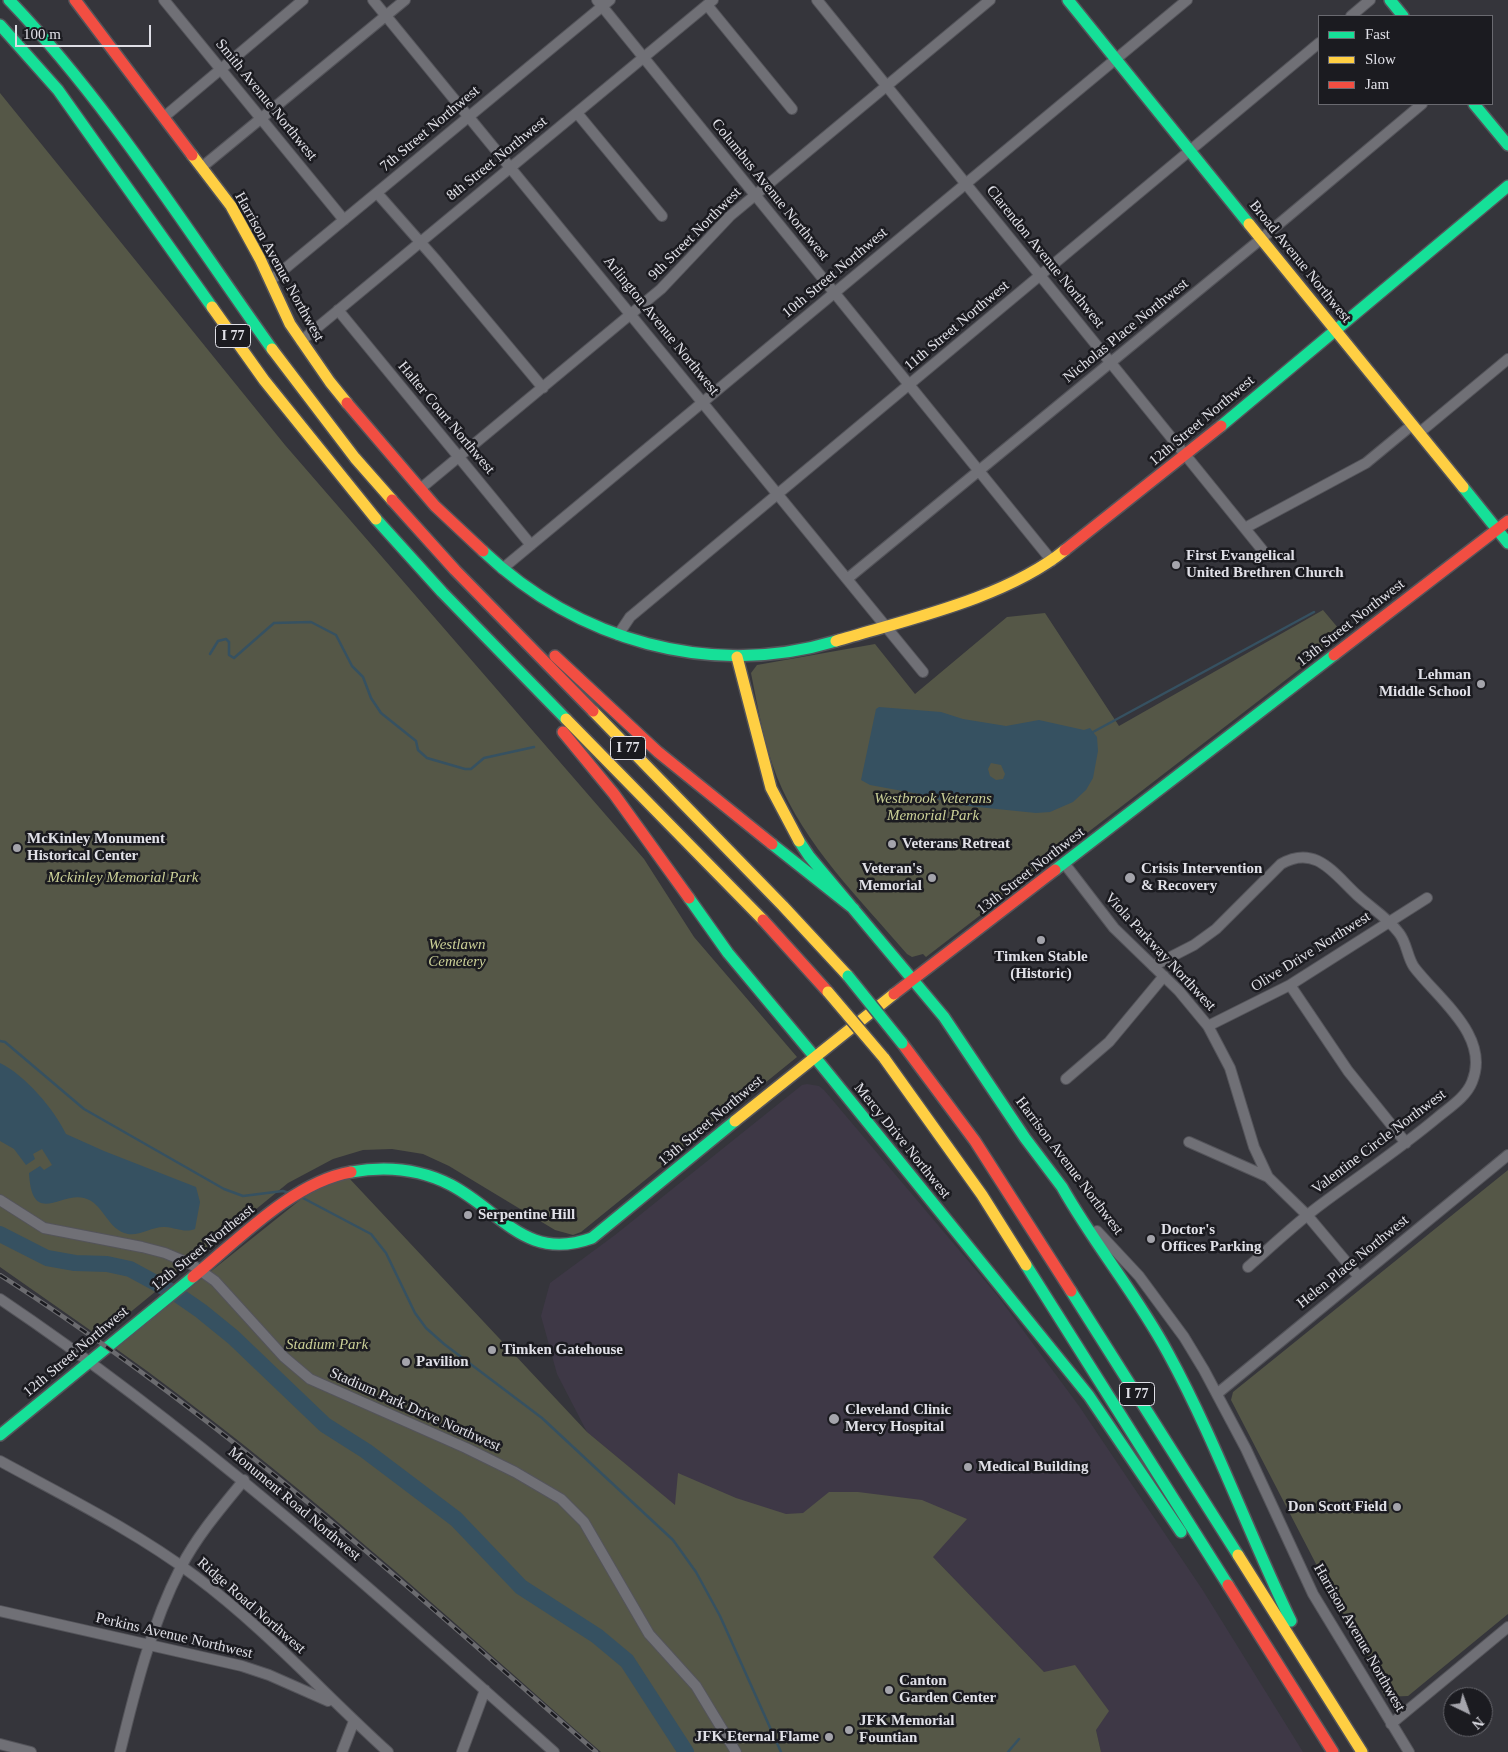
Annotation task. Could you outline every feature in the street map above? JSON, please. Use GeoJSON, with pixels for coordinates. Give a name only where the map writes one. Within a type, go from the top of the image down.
{"type":"FeatureCollection","features":[{"type":"Feature","properties":{"kind":"main road","name":"I 77"},"geometry":{"type":"LineString","coordinates":[[9,0],[50,43],[111,121],[284,367],[355,458],[408,519],[776,899],[848,976],[902,1043],[975,1141],[1004,1185],[1362,1752]]}},
{"type":"Feature","properties":{"kind":"main road"},"geometry":{"type":"LineString","coordinates":[[24,0],[58,36],[99,88],[111,121]]}},
{"type":"Feature","properties":{"kind":"main road","name":"Harrison Avenue Northwest"},"geometry":{"type":"LineString","coordinates":[[75,0],[241,221],[301,341],[346,404],[420,489],[470,541],[502,569],[551,603],[598,628],[693,654],[737,657],[762,760],[779,807],[809,856],[914,980],[962,1041],[1025,1138],[1062,1187]]}},
{"type":"Feature","properties":{"kind":"main road","name":"Broad Avenue Northwest"},"geometry":{"type":"LineString","coordinates":[[1068,0],[1508,543]]}},
{"type":"Feature","properties":{"kind":"main road"},"geometry":{"type":"LineString","coordinates":[[1390,0],[1402,15]]}},
{"type":"Feature","properties":{"kind":"main road","name":"I 77"},"geometry":{"type":"LineString","coordinates":[[0,25],[40,67],[78,117],[294,420],[362,504],[442,592],[763,920],[884,1058],[982,1196],[1333,1752]]}},
{"type":"Feature","properties":{"kind":"main road"},"geometry":{"type":"LineString","coordinates":[[0,37],[40,67]]}},
{"type":"Feature","properties":{"kind":"main road"},"geometry":{"type":"LineString","coordinates":[[1475,105],[1508,145]]}},
{"type":"Feature","properties":{"kind":"main road","name":"12th Street Northwest"},"geometry":{"type":"LineString","coordinates":[[737,657],[782,653],[825,644],[886,627],[978,598],[1052,560],[1185,455],[1508,186]]}},
{"type":"Feature","properties":{"kind":"main road"},"geometry":{"type":"LineString","coordinates":[[408,519],[471,572],[566,666],[658,752],[854,909]]}},
{"type":"Feature","properties":{"kind":"main road","name":"13th Street Northwest"},"geometry":{"type":"LineString","coordinates":[[276,1209],[309,1186],[354,1171],[382,1168],[408,1171],[452,1185],[531,1240],[549,1246],[573,1245],[597,1234],[814,1056],[1508,521]]}},
{"type":"Feature","properties":{"kind":"main road","name":"Mercy Drive Northwest"},"geometry":{"type":"LineString","coordinates":[[442,592],[467,632],[585,756],[717,938],[1089,1396],[1208,1572],[1271,1653]]}},
{"type":"Feature","properties":{"kind":"main road"},"geometry":{"type":"LineString","coordinates":[[1062,1187],[1075,1212],[1119,1273],[1167,1352],[1269,1577],[1293,1625],[1374,1752]]}},
{"type":"Feature","properties":{"kind":"main road","name":"12th Street Northeast"},"geometry":{"type":"LineString","coordinates":[[149,1311],[276,1209]]}},
{"type":"Feature","properties":{"kind":"main road","name":"12th Street Northwest"},"geometry":{"type":"LineString","coordinates":[[0,1434],[149,1311]]}},
{"type":"Feature","properties":{"kind":"street","name":"Smith Avenue Northwest"},"geometry":{"type":"LineString","coordinates":[[164,0],[344,220]]}},
{"type":"Feature","properties":{"kind":"street"},"geometry":{"type":"LineString","coordinates":[[164,117],[303,0]]}},
{"type":"Feature","properties":{"kind":"street","name":"Arlington Avenue Northwest"},"geometry":{"type":"LineString","coordinates":[[374,0],[923,672]]}},
{"type":"Feature","properties":{"kind":"street"},"geometry":{"type":"LineString","coordinates":[[202,167],[405,0]]}},
{"type":"Feature","properties":{"kind":"street","name":"Clarendon Avenue Northwest"},"geometry":{"type":"LineString","coordinates":[[817,0],[1268,558]]}},
{"type":"Feature","properties":{"kind":"street","name":"9th Street Northwest"},"geometry":{"type":"LineString","coordinates":[[420,489],[661,289],[730,216],[990,0]]}},
{"type":"Feature","properties":{"kind":"street","name":"10th Street Northwest"},"geometry":{"type":"LineString","coordinates":[[502,569],[1187,0]]}},
{"type":"Feature","properties":{"kind":"street"},"geometry":{"type":"LineString","coordinates":[[1352,15],[1370,0]]}},
{"type":"Feature","properties":{"kind":"street","name":"Columbus Avenue Northwest"},"geometry":{"type":"LineString","coordinates":[[603,2],[643,58],[1052,560]]}},
{"type":"Feature","properties":{"kind":"street","name":"7th Street Northwest"},"geometry":{"type":"LineString","coordinates":[[270,280],[377,193],[603,2]]}},
{"type":"Feature","properties":{"kind":"street"},"geometry":{"type":"LineString","coordinates":[[710,2],[792,109]]}},
{"type":"Feature","properties":{"kind":"street","name":"8th Street Northwest"},"geometry":{"type":"LineString","coordinates":[[301,341],[710,2]]}},
{"type":"Feature","properties":{"kind":"street","name":"11th Street Northwest"},"geometry":{"type":"LineString","coordinates":[[618,635],[630,617],[1318,44]]}},
{"type":"Feature","properties":{"kind":"street","name":"Nicholas Place Northwest"},"geometry":{"type":"LineString","coordinates":[[847,579],[1262,239],[1421,105]]}},
{"type":"Feature","properties":{"kind":"street"},"geometry":{"type":"LineString","coordinates":[[577,112],[662,216]]}},
{"type":"Feature","properties":{"kind":"street"},"geometry":{"type":"LineString","coordinates":[[377,193],[543,388]]}},
{"type":"Feature","properties":{"kind":"street","name":"Halter Court Northwest"},"geometry":{"type":"LineString","coordinates":[[338,310],[531,545]]}},
{"type":"Feature","properties":{"kind":"street"},"geometry":{"type":"LineString","coordinates":[[1245,528],[1366,463],[1416,429],[1508,359]]}},
{"type":"Feature","properties":{"kind":"street","name":"Valentine Circle Northwest"},"geometry":{"type":"LineString","coordinates":[[1153,966],[1194,945],[1216,929],[1274,869],[1294,858],[1308,858],[1328,867],[1357,895],[1389,920],[1403,938],[1412,963],[1466,1030],[1477,1054],[1475,1074],[1466,1092],[1406,1143],[1307,1215],[1248,1267]]}},
{"type":"Feature","properties":{"kind":"street","name":"Viola Parkway Northwest"},"geometry":{"type":"LineString","coordinates":[[1064,864],[1114,928],[1193,1006],[1208,1026],[1230,1068],[1254,1148],[1268,1177]]}},
{"type":"Feature","properties":{"kind":"street","name":"Olive Drive Northwest"},"geometry":{"type":"LineString","coordinates":[[1208,1026],[1290,984],[1389,920],[1427,898]]}},
{"type":"Feature","properties":{"kind":"street"},"geometry":{"type":"LineString","coordinates":[[1066,1079],[1109,1042],[1164,976]]}},
{"type":"Feature","properties":{"kind":"street"},"geometry":{"type":"LineString","coordinates":[[1290,984],[1348,1070],[1406,1143]]}},
{"type":"Feature","properties":{"kind":"street"},"geometry":{"type":"LineString","coordinates":[[1189,1142],[1268,1177],[1307,1215],[1359,1277]]}},
{"type":"Feature","properties":{"kind":"street","name":"Helen Place Northwest"},"geometry":{"type":"LineString","coordinates":[[1218,1393],[1508,1155]]}},
{"type":"Feature","properties":{"kind":"street","name":"Harrison Avenue Northwest"},"geometry":{"type":"LineString","coordinates":[[1062,1187],[1101,1236],[1131,1267],[1184,1337],[1218,1393],[1313,1594],[1409,1752]]}},
{"type":"Feature","properties":{"kind":"street","name":"Stadium Park Drive Northwest"},"geometry":{"type":"LineString","coordinates":[[0,1200],[44,1228],[158,1251],[179,1258],[196,1273],[220,1286],[284,1357],[310,1379],[379,1408],[507,1468],[540,1486],[574,1511],[593,1535],[649,1634],[696,1686],[736,1752]]}},
{"type":"Feature","properties":{"kind":"street","name":"Monument Road Northwest"},"geometry":{"type":"LineString","coordinates":[[0,1299],[88,1361],[244,1480],[321,1545],[554,1752]]}},
{"type":"Feature","properties":{"kind":"street","name":"Ridge Road Northwest"},"geometry":{"type":"LineString","coordinates":[[0,1461],[107,1519],[181,1566],[248,1619],[336,1705],[388,1752]]}},
{"type":"Feature","properties":{"kind":"street"},"geometry":{"type":"LineString","coordinates":[[120,1752],[149,1644],[181,1566],[213,1518],[244,1480]]}},
{"type":"Feature","properties":{"kind":"street","name":"Perkins Avenue Northwest"},"geometry":{"type":"LineString","coordinates":[[0,1611],[242,1666],[310,1692],[336,1705]]}},
{"type":"Feature","properties":{"kind":"street"},"geometry":{"type":"LineString","coordinates":[[1391,1724],[1508,1627]]}},
{"type":"Feature","properties":{"kind":"street"},"geometry":{"type":"LineString","coordinates":[[462,1752],[485,1690]]}},
{"type":"Feature","properties":{"kind":"street"},"geometry":{"type":"LineString","coordinates":[[342,1752],[354,1721]]}},
{"type":"Feature","properties":{"kind":"street"},"geometry":{"type":"LineString","coordinates":[[0,1744],[31,1752]]}},
{"type":"Feature","properties":{"kind":"shaded area","name":"Cleveland Clinic Mercy Hospital"},"geometry":{"type":"Polygon","coordinates":[[[802,1085],[819,1086],[824,1090],[997,1295],[1079,1406],[1202,1589],[1303,1752],[1101,1752],[1096,1730],[1044,1672],[933,1557],[721,1544],[587,1432],[557,1374],[541,1316],[550,1283],[615,1235],[802,1085]]]}},
{"type":"Feature","properties":{"kind":"green space","name":"Westlawn Cemetery"},"geometry":{"type":"Polygon","coordinates":[[[0,93],[285,445],[644,859],[694,937],[797,1057],[581,1232],[573,1235],[555,1230],[449,1166],[423,1154],[392,1149],[363,1150],[333,1159],[288,1183],[100,1337],[0,1267],[0,93]]]}},
{"type":"Feature","properties":{"kind":"green space","name":"Westbrook Veterans Memorial Park"},"geometry":{"type":"Polygon","coordinates":[[[1323,610],[1344,635],[926,957],[923,954],[912,957],[907,954],[852,892],[802,826],[788,802],[768,752],[751,673],[757,665],[875,644],[915,694],[1007,617],[1045,613],[1119,726],[1323,610]]]}},
{"type":"Feature","properties":{"kind":"green space","name":"Don Scott Field"},"geometry":{"type":"Polygon","coordinates":[[[1508,1170],[1508,1614],[1408,1696],[1385,1697],[1231,1400],[1233,1392],[1508,1170]]]}},
{"type":"Feature","properties":{"kind":"green space","name":"Stadium Park"},"geometry":{"type":"Polygon","coordinates":[[[349,1178],[587,1432],[675,1505],[678,1473],[736,1498],[786,1514],[803,1513],[829,1492],[858,1492],[922,1500],[967,1519],[933,1557],[1044,1672],[1075,1665],[1109,1711],[1096,1730],[1101,1752],[601,1752],[423,1595],[303,1493],[179,1395],[115,1348],[315,1188],[349,1178]]]}},
{"type":"Feature","properties":{"kind":"water"},"geometry":{"type":"Polygon","coordinates":[[[879,707],[941,712],[963,719],[1006,726],[1039,720],[1084,730],[1090,728],[1097,737],[1098,751],[1093,778],[1086,790],[1073,802],[1050,812],[1036,813],[958,805],[919,794],[870,785],[861,780],[876,709],[879,707]],[[991,763],[988,769],[990,776],[996,780],[1003,779],[1005,774],[1001,765],[991,763]]]}},
{"type":"Feature","properties":{"kind":"water"},"geometry":{"type":"Polygon","coordinates":[[[0,1063],[10,1068],[29,1084],[54,1114],[66,1134],[196,1187],[200,1202],[195,1229],[184,1230],[160,1227],[137,1234],[128,1234],[121,1232],[96,1205],[84,1198],[75,1197],[49,1204],[41,1203],[35,1199],[31,1189],[29,1173],[40,1166],[44,1170],[52,1165],[42,1149],[33,1154],[35,1159],[26,1165],[14,1149],[0,1141],[0,1063]]]}},
{"type":"Feature","properties":{"kind":"waterway"},"geometry":{"type":"LineString","coordinates":[[1093,732],[1314,612]]}},
{"type":"Feature","properties":{"kind":"waterway"},"geometry":{"type":"LineString","coordinates":[[210,654],[218,641],[226,639],[229,642],[229,655],[234,658],[274,623],[311,622],[336,635],[352,666],[363,677],[371,698],[381,713],[416,741],[418,750],[427,758],[471,769],[484,758],[534,747]]}},
{"type":"Feature","properties":{"kind":"waterway"},"geometry":{"type":"LineString","coordinates":[[0,1041],[5,1042],[84,1109],[224,1189],[243,1196],[283,1191],[289,1193]]}},
{"type":"Feature","properties":{"kind":"waterway"},"geometry":{"type":"LineString","coordinates":[[301,1197],[371,1234],[386,1253],[415,1313],[426,1328],[444,1344],[542,1418],[673,1540],[696,1572],[720,1616],[781,1752]]}},
{"type":"Feature","properties":{"kind":"waterway"},"geometry":{"type":"LineString","coordinates":[[0,1234],[47,1258],[75,1263],[107,1264],[130,1269],[178,1295],[201,1311],[233,1337],[325,1425],[366,1451],[456,1519],[521,1587],[597,1636],[627,1661],[686,1752]]}},
{"type":"Feature","properties":{"kind":"waterway"},"geometry":{"type":"LineString","coordinates":[[1008,1752],[1019,1739]]}},
{"type":"Feature","properties":{"kind":"railway"},"geometry":{"type":"LineString","coordinates":[[0,1275],[80,1328],[233,1442],[380,1563],[596,1752]]}},
{"type":"Feature","properties":{"kind":"traffic: fast"},"geometry":{"type":"LineString","coordinates":[[9,0],[46,40],[114,125],[272,349]]}},
{"type":"Feature","properties":{"kind":"traffic: fast"},"geometry":{"type":"LineString","coordinates":[[1068,0],[1249,224]]}},
{"type":"Feature","properties":{"kind":"traffic: fast"},"geometry":{"type":"LineString","coordinates":[[1390,0],[1402,15]]}},
{"type":"Feature","properties":{"kind":"traffic: fast"},"geometry":{"type":"LineString","coordinates":[[0,25],[58,90],[212,307]]}},
{"type":"Feature","properties":{"kind":"traffic: fast"},"geometry":{"type":"LineString","coordinates":[[1475,105],[1508,145]]}},
{"type":"Feature","properties":{"kind":"traffic: fast"},"geometry":{"type":"LineString","coordinates":[[1221,426],[1508,186]]}},
{"type":"Feature","properties":{"kind":"traffic: fast"},"geometry":{"type":"LineString","coordinates":[[1463,487],[1508,543]]}},
{"type":"Feature","properties":{"kind":"traffic: fast"},"geometry":{"type":"LineString","coordinates":[[376,519],[442,592],[566,719]]}},
{"type":"Feature","properties":{"kind":"traffic: fast"},"geometry":{"type":"LineString","coordinates":[[483,551],[520,582],[560,608],[603,629],[648,644],[694,653],[741,655],[789,652],[836,641]]}},
{"type":"Feature","properties":{"kind":"traffic: fast"},"geometry":{"type":"LineString","coordinates":[[1055,870],[1334,655]]}},
{"type":"Feature","properties":{"kind":"traffic: fast"},"geometry":{"type":"LineString","coordinates":[[799,841],[809,856],[944,1017],[1025,1138],[1062,1187]]}},
{"type":"Feature","properties":{"kind":"traffic: fast"},"geometry":{"type":"LineString","coordinates":[[772,844],[854,909]]}},
{"type":"Feature","properties":{"kind":"traffic: fast"},"geometry":{"type":"LineString","coordinates":[[689,898],[728,953],[814,1056]]}},
{"type":"Feature","properties":{"kind":"traffic: fast"},"geometry":{"type":"LineString","coordinates":[[848,976],[902,1043]]}},
{"type":"Feature","properties":{"kind":"traffic: fast"},"geometry":{"type":"LineString","coordinates":[[814,1056],[967,1245]]}},
{"type":"Feature","properties":{"kind":"traffic: fast"},"geometry":{"type":"LineString","coordinates":[[351,1172],[389,1169],[427,1175],[451,1185],[516,1231],[532,1239],[549,1244],[569,1244],[592,1238],[735,1121]]}},
{"type":"Feature","properties":{"kind":"traffic: fast"},"geometry":{"type":"LineString","coordinates":[[1062,1187],[1143,1311],[1168,1353],[1201,1419],[1291,1621]]}},
{"type":"Feature","properties":{"kind":"traffic: fast"},"geometry":{"type":"LineString","coordinates":[[967,1245],[1089,1396],[1181,1532]]}},
{"type":"Feature","properties":{"kind":"traffic: fast"},"geometry":{"type":"LineString","coordinates":[[1026,1265],[1228,1585]]}},
{"type":"Feature","properties":{"kind":"traffic: fast"},"geometry":{"type":"LineString","coordinates":[[0,1435],[193,1277]]}},
{"type":"Feature","properties":{"kind":"traffic: fast"},"geometry":{"type":"LineString","coordinates":[[1071,1291],[1238,1555]]}},
{"type":"Feature","properties":{"kind":"traffic: slow"},"geometry":{"type":"LineString","coordinates":[[192,155],[231,206],[260,259],[290,324],[347,403]]}},
{"type":"Feature","properties":{"kind":"traffic: slow"},"geometry":{"type":"LineString","coordinates":[[1249,224],[1463,487]]}},
{"type":"Feature","properties":{"kind":"traffic: slow"},"geometry":{"type":"LineString","coordinates":[[212,307],[264,380],[376,519]]}},
{"type":"Feature","properties":{"kind":"traffic: slow"},"geometry":{"type":"LineString","coordinates":[[272,349],[355,458],[392,500]]}},
{"type":"Feature","properties":{"kind":"traffic: slow"},"geometry":{"type":"LineString","coordinates":[[836,641],[925,615],[986,594],[1041,567],[1065,550]]}},
{"type":"Feature","properties":{"kind":"traffic: slow"},"geometry":{"type":"LineString","coordinates":[[737,657],[771,788],[799,841]]}},
{"type":"Feature","properties":{"kind":"traffic: slow"},"geometry":{"type":"LineString","coordinates":[[593,711],[783,906],[848,976]]}},
{"type":"Feature","properties":{"kind":"traffic: slow"},"geometry":{"type":"LineString","coordinates":[[566,719],[763,920]]}},
{"type":"Feature","properties":{"kind":"traffic: slow"},"geometry":{"type":"LineString","coordinates":[[828,992],[884,1058]]}},
{"type":"Feature","properties":{"kind":"traffic: slow"},"geometry":{"type":"LineString","coordinates":[[735,1121],[894,994]]}},
{"type":"Feature","properties":{"kind":"traffic: slow"},"geometry":{"type":"LineString","coordinates":[[884,1058],[982,1195],[1026,1265]]}},
{"type":"Feature","properties":{"kind":"traffic: slow"},"geometry":{"type":"LineString","coordinates":[[1238,1555],[1362,1752]]}},
{"type":"Feature","properties":{"kind":"traffic: jam"},"geometry":{"type":"LineString","coordinates":[[75,0],[192,155]]}},
{"type":"Feature","properties":{"kind":"traffic: jam"},"geometry":{"type":"LineString","coordinates":[[347,403],[435,506],[483,551]]}},
{"type":"Feature","properties":{"kind":"traffic: jam"},"geometry":{"type":"LineString","coordinates":[[1065,550],[1221,426]]}},
{"type":"Feature","properties":{"kind":"traffic: jam"},"geometry":{"type":"LineString","coordinates":[[392,500],[455,570],[593,711]]}},
{"type":"Feature","properties":{"kind":"traffic: jam"},"geometry":{"type":"LineString","coordinates":[[1334,655],[1508,521]]}},
{"type":"Feature","properties":{"kind":"traffic: jam"},"geometry":{"type":"LineString","coordinates":[[555,656],[658,752],[772,844]]}},
{"type":"Feature","properties":{"kind":"traffic: jam"},"geometry":{"type":"LineString","coordinates":[[563,732],[614,794],[689,898]]}},
{"type":"Feature","properties":{"kind":"traffic: jam"},"geometry":{"type":"LineString","coordinates":[[894,994],[1055,870]]}},
{"type":"Feature","properties":{"kind":"traffic: jam"},"geometry":{"type":"LineString","coordinates":[[763,920],[828,992]]}},
{"type":"Feature","properties":{"kind":"traffic: jam"},"geometry":{"type":"LineString","coordinates":[[902,1043],[975,1141],[1071,1291]]}},
{"type":"Feature","properties":{"kind":"traffic: jam"},"geometry":{"type":"LineString","coordinates":[[193,1277],[247,1230],[287,1200],[308,1187],[329,1178],[351,1172]]}},
{"type":"Feature","properties":{"kind":"traffic: jam"},"geometry":{"type":"LineString","coordinates":[[1228,1585],[1333,1752]]}},
{"type":"Feature","properties":{"kind":"place","name":"First Evangelical United Brethren Church"},"geometry":{"type":"Point","coordinates":[1176,565]}},
{"type":"Feature","properties":{"kind":"place","name":"Lehman Middle School"},"geometry":{"type":"Point","coordinates":[1481,684]}},
{"type":"Feature","properties":{"kind":"place","name":"Veterans Retreat"},"geometry":{"type":"Point","coordinates":[892,844]}},
{"type":"Feature","properties":{"kind":"place","name":"McKinley Monument Historical Center"},"geometry":{"type":"Point","coordinates":[17,848]}},
{"type":"Feature","properties":{"kind":"place","name":"Veteran's Memorial"},"geometry":{"type":"Point","coordinates":[932,878]}},
{"type":"Feature","properties":{"kind":"place","name":"Crisis Intervention & Recovery"},"geometry":{"type":"Point","coordinates":[1130,878]}},
{"type":"Feature","properties":{"kind":"place","name":"Timken Stable (Historic)"},"geometry":{"type":"Point","coordinates":[1041,940]}},
{"type":"Feature","properties":{"kind":"place","name":"Serpentine Hill"},"geometry":{"type":"Point","coordinates":[468,1215]}},
{"type":"Feature","properties":{"kind":"place","name":"Doctor's Offices Parking"},"geometry":{"type":"Point","coordinates":[1151,1239]}},
{"type":"Feature","properties":{"kind":"place","name":"Timken Gatehouse"},"geometry":{"type":"Point","coordinates":[492,1350]}},
{"type":"Feature","properties":{"kind":"place","name":"Pavilion"},"geometry":{"type":"Point","coordinates":[406,1362]}},
{"type":"Feature","properties":{"kind":"place","name":"Cleveland Clinic Mercy Hospital"},"geometry":{"type":"Point","coordinates":[834,1419]}},
{"type":"Feature","properties":{"kind":"place","name":"Medical Building"},"geometry":{"type":"Point","coordinates":[968,1467]}},
{"type":"Feature","properties":{"kind":"place","name":"Don Scott Field"},"geometry":{"type":"Point","coordinates":[1397,1507]}},
{"type":"Feature","properties":{"kind":"place","name":"Canton Garden Center"},"geometry":{"type":"Point","coordinates":[889,1690]}},
{"type":"Feature","properties":{"kind":"place","name":"JFK Memorial Fountian"},"geometry":{"type":"Point","coordinates":[849,1730]}},
{"type":"Feature","properties":{"kind":"place","name":"JFK Eternal Flame"},"geometry":{"type":"Point","coordinates":[829,1737]}},
{"type":"Feature","properties":{"kind":"park label","name":"Mckinley Memorial Park"},"geometry":{"type":"Point","coordinates":[123,878]}}]}
